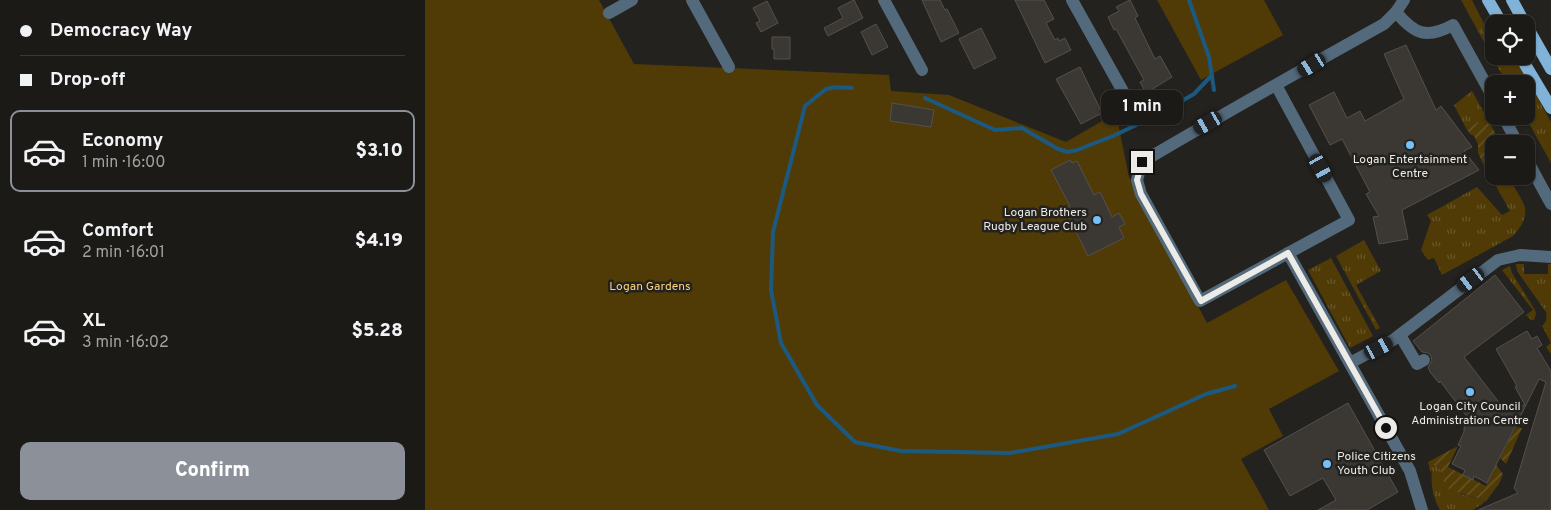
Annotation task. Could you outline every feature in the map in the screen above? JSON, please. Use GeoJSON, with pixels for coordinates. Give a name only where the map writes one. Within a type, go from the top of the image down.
{"type":"FeatureCollection","features":[{"type":"Feature","properties":{"kind":"main road"},"geometry":{"type":"LineString","coordinates":[[1488,0],[1497,15]]}},
{"type":"Feature","properties":{"kind":"main road"},"geometry":{"type":"LineString","coordinates":[[1512,0],[1520,15]]}},
{"type":"Feature","properties":{"kind":"main road"},"geometry":{"type":"LineString","coordinates":[[1535,41],[1551,69]]}},
{"type":"Feature","properties":{"kind":"main road"},"geometry":{"type":"LineString","coordinates":[[1525,65],[1551,108]]}},
{"type":"Feature","properties":{"kind":"street"},"geometry":{"type":"LineString","coordinates":[[609,13],[632,0]]}},
{"type":"Feature","properties":{"kind":"street"},"geometry":{"type":"LineString","coordinates":[[692,0],[729,67]]}},
{"type":"Feature","properties":{"kind":"street"},"geometry":{"type":"LineString","coordinates":[[884,0],[922,70]]}},
{"type":"Feature","properties":{"kind":"street"},"geometry":{"type":"LineString","coordinates":[[1072,0],[1135,113]]}},
{"type":"Feature","properties":{"kind":"street"},"geometry":{"type":"LineString","coordinates":[[1276,85],[1349,220],[1201,301],[1141,194],[1137,180],[1142,162],[1276,85],[1384,24],[1396,12],[1404,0]]}},
{"type":"Feature","properties":{"kind":"street"},"geometry":{"type":"LineString","coordinates":[[1396,12],[1404,22],[1424,33],[1434,33],[1453,25],[1485,83]]}},
{"type":"Feature","properties":{"kind":"street"},"geometry":{"type":"LineString","coordinates":[[1535,175],[1551,204]]}},
{"type":"Feature","properties":{"kind":"street"},"geometry":{"type":"LineString","coordinates":[[1288,253],[1410,471],[1421,510]]}},
{"type":"Feature","properties":{"kind":"street"},"geometry":{"type":"LineString","coordinates":[[1350,363],[1393,340],[1498,260],[1521,255],[1551,257]]}},
{"type":"Feature","properties":{"kind":"street"},"geometry":{"type":"LineString","coordinates":[[1400,335],[1417,364],[1424,360]]}},
{"type":"Feature","properties":{"kind":"green space","name":"Logan Gardens"},"geometry":{"type":"Polygon","coordinates":[[[425,0],[599,0],[634,64],[889,75],[891,91],[949,95],[1066,142],[1116,113],[1129,177],[1207,323],[1286,280],[1339,371],[1269,409],[1283,436],[1241,459],[1269,510],[425,510],[425,0]]]}},
{"type":"Feature","properties":{"kind":"green space"},"geometry":{"type":"Polygon","coordinates":[[[1157,0],[1264,0],[1283,35],[1201,80],[1157,0]]]}},
{"type":"Feature","properties":{"kind":"green space"},"geometry":{"type":"Polygon","coordinates":[[[1461,0],[1472,0],[1485,26],[1485,44],[1461,0]]]}},
{"type":"Feature","properties":{"kind":"green space"},"geometry":{"type":"Polygon","coordinates":[[[1497,65],[1518,65],[1525,75],[1502,75],[1497,65]]]}},
{"type":"Feature","properties":{"kind":"green space"},"geometry":{"type":"Polygon","coordinates":[[[1472,91],[1485,114],[1485,119],[1466,128],[1454,105],[1472,91]]]}},
{"type":"Feature","properties":{"kind":"green space"},"geometry":{"type":"Polygon","coordinates":[[[1535,93],[1551,122],[1551,163],[1530,125],[1535,125],[1535,93]]]}},
{"type":"Feature","properties":{"kind":"green space"},"geometry":{"type":"Polygon","coordinates":[[[1485,119],[1485,125],[1491,125],[1496,135],[1485,135],[1485,168],[1478,153],[1478,144],[1474,136],[1466,128],[1485,119]]]}},
{"type":"Feature","properties":{"kind":"green space"},"geometry":{"type":"Polygon","coordinates":[[[1495,185],[1513,185],[1525,208],[1524,219],[1520,227],[1513,236],[1442,275],[1434,258],[1428,260],[1421,250],[1431,221],[1427,215],[1477,187],[1502,215],[1510,211],[1495,185]]]}},
{"type":"Feature","properties":{"kind":"green space"},"geometry":{"type":"Polygon","coordinates":[[[1364,240],[1381,271],[1356,285],[1380,328],[1376,330],[1336,256],[1364,240]]]}},
{"type":"Feature","properties":{"kind":"green space"},"geometry":{"type":"Polygon","coordinates":[[[1331,258],[1373,336],[1350,348],[1308,270],[1331,258]]]}},
{"type":"Feature","properties":{"kind":"green space"},"geometry":{"type":"Polygon","coordinates":[[[1516,264],[1524,264],[1524,274],[1548,274],[1548,264],[1551,264],[1551,343],[1542,326],[1546,320],[1546,312],[1517,271],[1516,264]]]}},
{"type":"Feature","properties":{"kind":"green space"},"geometry":{"type":"Polygon","coordinates":[[[1510,266],[1512,273],[1535,310],[1534,320],[1531,320],[1526,315],[1533,310],[1502,270],[1510,266]]]}},
{"type":"Feature","properties":{"kind":"green space"},"geometry":{"type":"Polygon","coordinates":[[[1551,343],[1551,354],[1546,347],[1551,343]]]}},
{"type":"Feature","properties":{"kind":"green space"},"geometry":{"type":"Polygon","coordinates":[[[1516,427],[1522,428],[1506,464],[1500,458],[1516,427]]]}},
{"type":"Feature","properties":{"kind":"green space"},"geometry":{"type":"Polygon","coordinates":[[[1458,446],[1448,467],[1486,486],[1496,465],[1503,474],[1499,484],[1486,501],[1450,490],[1445,485],[1439,467],[1432,465],[1431,473],[1428,462],[1458,446]]]}},
{"type":"Feature","properties":{"kind":"green space"},"geometry":{"type":"Polygon","coordinates":[[[1432,465],[1439,467],[1442,476],[1461,494],[1486,501],[1473,510],[1440,510],[1432,488],[1432,465]]]}},
{"type":"Feature","properties":{"kind":"building"},"geometry":{"type":"Polygon","coordinates":[[[854,0],[863,18],[828,36],[824,28],[843,18],[838,8],[854,0]]]}},
{"type":"Feature","properties":{"kind":"building"},"geometry":{"type":"Polygon","coordinates":[[[922,0],[940,0],[945,10],[947,9],[959,33],[941,42],[922,0]]]}},
{"type":"Feature","properties":{"kind":"building"},"geometry":{"type":"Polygon","coordinates":[[[1015,0],[1044,0],[1054,19],[1046,23],[1055,40],[1058,38],[1059,41],[1065,38],[1071,50],[1045,63],[1015,0]]]}},
{"type":"Feature","properties":{"kind":"building"},"geometry":{"type":"Polygon","coordinates":[[[1130,0],[1138,16],[1135,18],[1155,59],[1160,56],[1172,77],[1146,93],[1140,82],[1144,80],[1108,17],[1119,11],[1116,7],[1130,0]]]}},
{"type":"Feature","properties":{"kind":"building"},"geometry":{"type":"Polygon","coordinates":[[[767,1],[778,23],[761,32],[756,23],[760,21],[753,8],[767,1]]]}},
{"type":"Feature","properties":{"kind":"building"},"geometry":{"type":"Polygon","coordinates":[[[876,24],[888,47],[872,55],[861,32],[876,24]]]}},
{"type":"Feature","properties":{"kind":"building"},"geometry":{"type":"Polygon","coordinates":[[[981,28],[996,58],[974,69],[959,39],[981,28]]]}},
{"type":"Feature","properties":{"kind":"building"},"geometry":{"type":"Polygon","coordinates":[[[772,37],[790,37],[790,59],[774,59],[772,37]]]}},
{"type":"Feature","properties":{"kind":"building","name":"Logan Entertainment Centre"},"geometry":{"type":"Polygon","coordinates":[[[1406,45],[1436,110],[1441,106],[1472,147],[1464,151],[1479,170],[1402,210],[1408,239],[1379,244],[1373,217],[1379,216],[1366,194],[1370,192],[1342,139],[1330,145],[1309,105],[1334,92],[1347,118],[1360,111],[1365,121],[1404,99],[1384,54],[1406,45]]]}},
{"type":"Feature","properties":{"kind":"building"},"geometry":{"type":"Polygon","coordinates":[[[1080,67],[1102,113],[1081,124],[1056,79],[1080,67]]]}},
{"type":"Feature","properties":{"kind":"building"},"geometry":{"type":"Polygon","coordinates":[[[892,103],[934,110],[931,127],[890,121],[892,103]]]}},
{"type":"Feature","properties":{"kind":"building","name":"Logan Brothers Rugby League Club"},"geometry":{"type":"Polygon","coordinates":[[[1070,160],[1072,163],[1077,161],[1094,195],[1100,192],[1112,217],[1119,213],[1125,224],[1119,227],[1124,238],[1088,256],[1065,209],[1070,206],[1051,170],[1070,160]]]}},
{"type":"Feature","properties":{"kind":"building","name":"Logan City Council Administration Centre"},"geometry":{"type":"Polygon","coordinates":[[[1495,275],[1524,312],[1464,357],[1504,409],[1525,405],[1515,387],[1517,386],[1496,349],[1527,331],[1532,339],[1537,336],[1542,345],[1537,348],[1551,371],[1551,510],[1478,510],[1518,493],[1514,488],[1546,382],[1539,379],[1487,483],[1474,476],[1473,480],[1463,475],[1465,470],[1452,464],[1461,446],[1458,445],[1468,418],[1440,381],[1439,383],[1430,372],[1428,367],[1432,361],[1431,356],[1428,353],[1422,352],[1413,341],[1495,275]]]}},
{"type":"Feature","properties":{"kind":"building","name":"Police Citizens Youth Club"},"geometry":{"type":"Polygon","coordinates":[[[1348,403],[1398,492],[1367,510],[1318,510],[1336,500],[1323,478],[1290,496],[1264,450],[1348,403]]]}},
{"type":"Feature","properties":{"kind":"waterway"},"geometry":{"type":"LineString","coordinates":[[1189,0],[1209,57],[1214,90]]}},
{"type":"Feature","properties":{"kind":"waterway"},"geometry":{"type":"LineString","coordinates":[[925,98],[995,130],[1022,128],[1058,149],[1068,152],[1113,136],[1153,117],[1194,94],[1212,75]]}},
{"type":"Feature","properties":{"kind":"waterway"},"geometry":{"type":"LineString","coordinates":[[852,88],[836,87],[826,89],[805,106],[773,232],[771,290],[781,343],[817,405],[855,442],[901,451],[1010,453],[1118,434],[1206,394],[1235,386]]}},
{"type":"Feature","properties":{"kind":"place","name":"Logan Entertainment Centre"},"geometry":{"type":"Point","coordinates":[1410,145]}},
{"type":"Feature","properties":{"kind":"place","name":"Logan Brothers Rugby League Club"},"geometry":{"type":"Point","coordinates":[1097,220]}},
{"type":"Feature","properties":{"kind":"place","name":"Logan City Council Administration Centre"},"geometry":{"type":"Point","coordinates":[1470,392]}},
{"type":"Feature","properties":{"kind":"place","name":"Police Citizens Youth Club"},"geometry":{"type":"Point","coordinates":[1327,464]}},
{"type":"Feature","properties":{"kind":"route"},"geometry":{"type":"LineString","coordinates":[[1142,162],[1137,180],[1141,194],[1201,301],[1288,253],[1386,428]]}}]}
